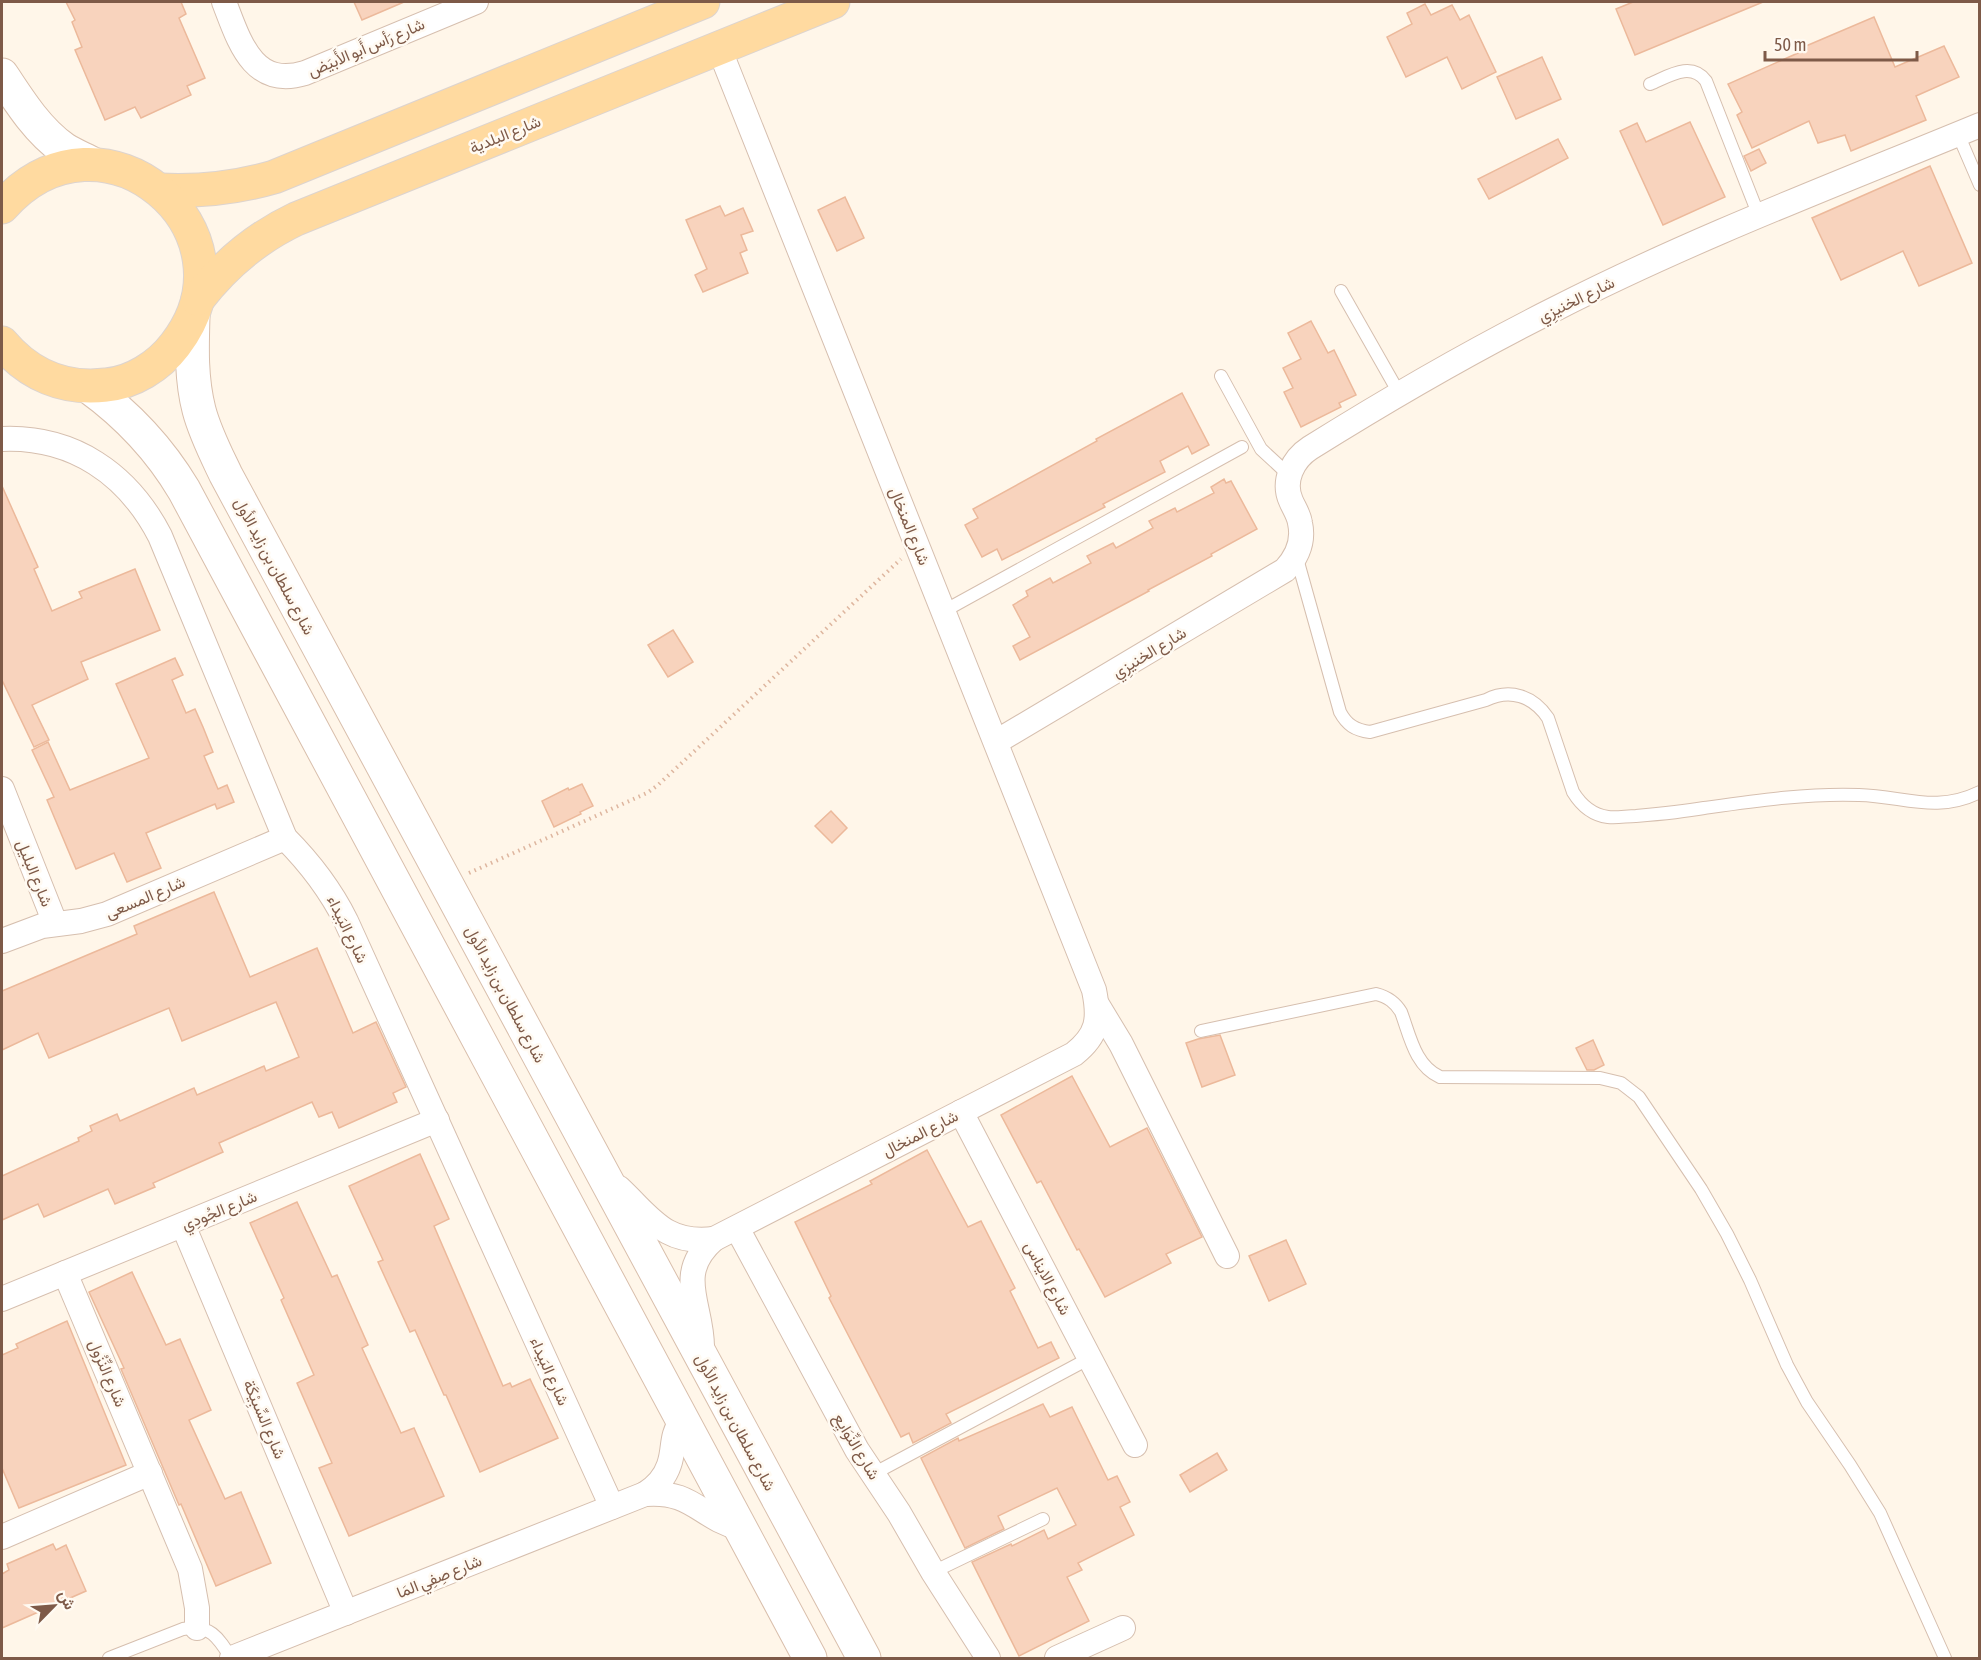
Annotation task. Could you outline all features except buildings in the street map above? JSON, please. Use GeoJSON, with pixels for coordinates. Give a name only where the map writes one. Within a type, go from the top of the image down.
{"type":"FeatureCollection","features":[{"type":"Feature","properties":{"kind":"main road","name":"شارع البلدية"},"geometry":{"type":"LineString","coordinates":[[2,343],[12,355],[15,367],[68,385],[89,387],[111,385],[133,378],[152,367],[169,353],[183,335],[195,308],[211,282],[241,252],[268,234],[296,219],[833,2]]}},
{"type":"Feature","properties":{"kind":"main road"},"geometry":{"type":"LineString","coordinates":[[160,190],[229,188],[274,177],[687,5]]}},
{"type":"Feature","properties":{"kind":"main road"},"geometry":{"type":"LineString","coordinates":[[2,75],[30,115],[50,136],[65,150],[93,164]]}},
{"type":"Feature","properties":{"kind":"main road"},"geometry":{"type":"LineString","coordinates":[[2,207],[16,191],[33,179],[52,170],[72,165],[111,166],[145,180],[160,190],[174,205],[194,240],[199,259],[200,279],[195,308]]}},
{"type":"Feature","properties":{"kind":"main road","name":"شارع سلطان بن زايد الأول"},"geometry":{"type":"LineString","coordinates":[[195,308],[192,364],[195,388],[206,433],[226,475],[864,1659]]}},
{"type":"Feature","properties":{"kind":"main road"},"geometry":{"type":"LineString","coordinates":[[89,387],[143,433],[172,470],[184,490],[810,1659]]}},
{"type":"Feature","properties":{"kind":"street","name":"شارع رَأس أَبو الأَبيَض"},"geometry":{"type":"LineString","coordinates":[[224,2],[247,55],[264,70],[281,77],[305,74],[476,2]]}},
{"type":"Feature","properties":{"kind":"street","name":"شارع المنخال"},"geometry":{"type":"LineString","coordinates":[[702,1357],[700,1328],[693,1299],[692,1276],[699,1255],[714,1239],[1074,1054],[1086,1044],[1094,1032],[1098,1019],[1094,990],[719,48]]}},
{"type":"Feature","properties":{"kind":"street","name":"شارع الخنيزِي"},"geometry":{"type":"LineString","coordinates":[[1289,475],[1297,459],[1303,453],[1399,393],[1555,309],[1759,216],[1969,130]]}},
{"type":"Feature","properties":{"kind":"street","name":"شارع البَيداء"},"geometry":{"type":"LineString","coordinates":[[2,439],[32,440],[72,451],[108,471],[138,500],[150,518],[160,536],[285,838],[313,868],[337,903],[612,1508]]}},
{"type":"Feature","properties":{"kind":"street"},"geometry":{"type":"LineString","coordinates":[[1289,475],[1288,491],[1300,523],[1300,546],[1296,555]]}},
{"type":"Feature","properties":{"kind":"street","name":"شارع الخنيزِي"},"geometry":{"type":"LineString","coordinates":[[996,742],[1277,576],[1296,555]]}},
{"type":"Feature","properties":{"kind":"street","name":"شارع البليل"},"geometry":{"type":"LineString","coordinates":[[2,789],[55,923]]}},
{"type":"Feature","properties":{"kind":"street","name":"شارع المسعى"},"geometry":{"type":"LineString","coordinates":[[2,941],[55,923],[81,921],[107,914],[285,838]]}},
{"type":"Feature","properties":{"kind":"street","name":"شارع المنخال"},"geometry":{"type":"LineString","coordinates":[[1098,1006],[1128,1059],[1227,1256]]}},
{"type":"Feature","properties":{"kind":"street","name":"شارع الايناس"},"geometry":{"type":"LineString","coordinates":[[961,1112],[1135,1444]]}},
{"type":"Feature","properties":{"kind":"street","name":"شارع الجُودِي"},"geometry":{"type":"LineString","coordinates":[[2,1299],[437,1120]]}},
{"type":"Feature","properties":{"kind":"street","name":"شارع المنخال"},"geometry":{"type":"LineString","coordinates":[[604,1176],[650,1220],[669,1233],[691,1240],[714,1239]]}},
{"type":"Feature","properties":{"kind":"street","name":"شارع السِّبِيْكَة"},"geometry":{"type":"LineString","coordinates":[[183,1225],[346,1613]]}},
{"type":"Feature","properties":{"kind":"street","name":"شارع النِّوَايِع"},"geometry":{"type":"LineString","coordinates":[[736,1228],[856,1450],[899,1513],[988,1659]]}},
{"type":"Feature","properties":{"kind":"street","name":"شارع النِّزُول"},"geometry":{"type":"LineString","coordinates":[[65,1273],[190,1569],[197,1608],[197,1628]]}},
{"type":"Feature","properties":{"kind":"street","name":"شارع صِفِي المَا"},"geometry":{"type":"LineString","coordinates":[[232,1659],[645,1494],[660,1481],[670,1464],[673,1436],[682,1420]]}},
{"type":"Feature","properties":{"kind":"street"},"geometry":{"type":"LineString","coordinates":[[2,1537],[150,1473]]}},
{"type":"Feature","properties":{"kind":"street","name":"شارع صِفِي المَا"},"geometry":{"type":"LineString","coordinates":[[645,1494],[657,1493],[680,1497],[719,1521],[740,1528]]}},
{"type":"Feature","properties":{"kind":"street"},"geometry":{"type":"LineString","coordinates":[[1057,1659],[1123,1628]]}},
{"type":"Feature","properties":{"kind":"lane"},"geometry":{"type":"LineString","coordinates":[[1650,84],[1689,70],[1702,76],[1706,81],[1759,216]]}},
{"type":"Feature","properties":{"kind":"lane","name":"شارع الخنيزِي"},"geometry":{"type":"LineString","coordinates":[[1969,130],[1980,185]]}},
{"type":"Feature","properties":{"kind":"lane"},"geometry":{"type":"LineString","coordinates":[[1341,291],[1399,393]]}},
{"type":"Feature","properties":{"kind":"lane"},"geometry":{"type":"LineString","coordinates":[[1221,376],[1250,443],[1289,475]]}},
{"type":"Feature","properties":{"kind":"lane"},"geometry":{"type":"LineString","coordinates":[[944,611],[1250,443]]}},
{"type":"Feature","properties":{"kind":"lane"},"geometry":{"type":"LineString","coordinates":[[1296,555],[1340,712],[1347,723],[1361,731],[1370,732],[1495,696],[1515,694],[1524,697],[1542,709],[1548,718],[1573,792],[1579,802],[1598,815],[1609,817],[1668,813],[1753,802],[1836,795],[1881,796],[1937,804],[1953,802],[1980,792]]}},
{"type":"Feature","properties":{"kind":"lane"},"geometry":{"type":"LineString","coordinates":[[1201,1031],[1376,994],[1385,996],[1397,1006],[1418,1059],[1428,1070],[1440,1077],[1600,1078],[1621,1083],[1631,1089],[1677,1151],[1727,1234],[1792,1375],[1807,1402],[1880,1513],[1945,1659]]}},
{"type":"Feature","properties":{"kind":"lane"},"geometry":{"type":"LineString","coordinates":[[873,1474],[1090,1359]]}},
{"type":"Feature","properties":{"kind":"lane"},"geometry":{"type":"LineString","coordinates":[[933,1572],[1043,1519]]}},
{"type":"Feature","properties":{"kind":"lane"},"geometry":{"type":"LineString","coordinates":[[109,1659],[183,1629],[197,1628],[206,1630],[219,1639],[232,1659]]}},
{"type":"Feature","properties":{"kind":"path"},"geometry":{"type":"LineString","coordinates":[[447,883],[647,793],[917,544]]}}]}
